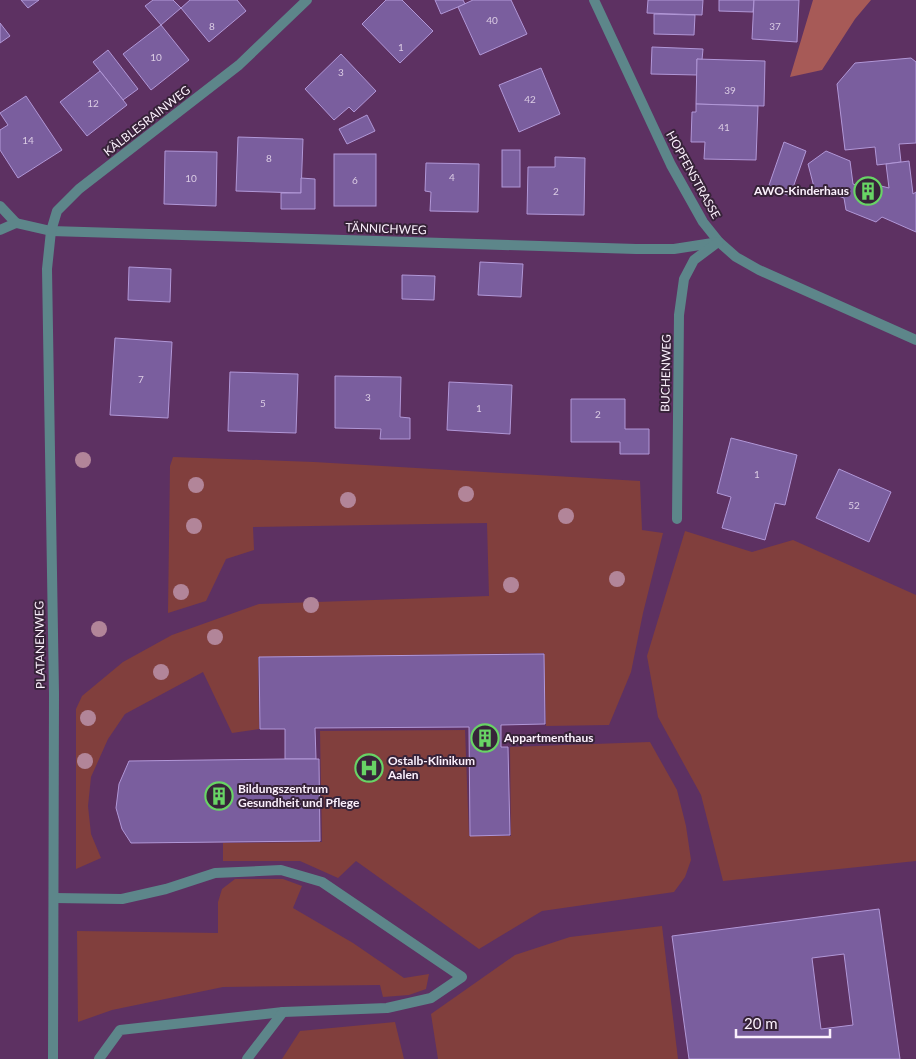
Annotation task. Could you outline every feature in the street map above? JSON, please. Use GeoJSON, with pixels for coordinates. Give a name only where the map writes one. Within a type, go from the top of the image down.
{"type":"FeatureCollection","features":[{"type":"Feature","properties":{"kind":"street","name":"KÄLBLESRAINWEG"},"geometry":{"type":"LineString","coordinates":[[52,231],[57,211],[79,189],[239,65],[307,0]]}},
{"type":"Feature","properties":{"kind":"street","name":"HOPFENSTRASSE"},"geometry":{"type":"LineString","coordinates":[[594,0],[671,165],[703,222],[719,242],[736,257],[759,270],[916,340]]}},
{"type":"Feature","properties":{"kind":"street"},"geometry":{"type":"LineString","coordinates":[[0,206],[16,223],[52,231]]}},
{"type":"Feature","properties":{"kind":"street"},"geometry":{"type":"LineString","coordinates":[[0,230],[16,223]]}},
{"type":"Feature","properties":{"kind":"street","name":"TÄNNICHWEG"},"geometry":{"type":"LineString","coordinates":[[52,231],[636,249],[674,249],[719,242]]}},
{"type":"Feature","properties":{"kind":"street","name":"PLATANENWEG"},"geometry":{"type":"LineString","coordinates":[[52,231],[47,269],[54,694],[53,1059]]}},
{"type":"Feature","properties":{"kind":"street","name":"BUCHENWEG"},"geometry":{"type":"LineString","coordinates":[[677,519],[679,315],[684,279],[694,260],[719,242]]}},
{"type":"Feature","properties":{"kind":"street"},"geometry":{"type":"LineString","coordinates":[[54,898],[122,898],[166,889],[215,873],[281,870],[322,882],[462,976],[431,998],[387,1008],[283,1012],[120,1030],[99,1059]]}},
{"type":"Feature","properties":{"kind":"street"},"geometry":{"type":"LineString","coordinates":[[247,1059],[283,1012]]}},
{"type":"Feature","properties":{"kind":"shaded area"},"geometry":{"type":"Polygon","coordinates":[[[813,0],[871,0],[855,19],[822,70],[790,77],[813,0]]]}},
{"type":"Feature","properties":{"kind":"shaded area"},"geometry":{"type":"Polygon","coordinates":[[[173,457],[314,462],[640,481],[642,530],[663,533],[643,613],[631,672],[609,725],[546,726],[544,653],[258,657],[259,729],[232,733],[203,672],[125,714],[108,739],[91,777],[88,806],[91,834],[101,858],[76,869],[76,709],[82,696],[123,662],[172,635],[259,604],[489,596],[487,523],[253,527],[254,550],[226,559],[206,601],[168,613],[170,466],[173,457]]]}},
{"type":"Feature","properties":{"kind":"shaded area"},"geometry":{"type":"Polygon","coordinates":[[[685,531],[752,552],[793,540],[916,595],[916,861],[723,881],[701,795],[658,717],[647,656],[685,531]]]}},
{"type":"Feature","properties":{"kind":"shaded area"},"geometry":{"type":"Polygon","coordinates":[[[465,730],[469,836],[511,836],[510,747],[650,742],[677,790],[686,826],[691,860],[685,877],[674,892],[542,911],[479,949],[356,861],[338,878],[300,861],[223,861],[223,843],[322,842],[320,731],[465,730]]]}},
{"type":"Feature","properties":{"kind":"shaded area"},"geometry":{"type":"Polygon","coordinates":[[[235,879],[283,879],[302,886],[293,908],[353,943],[404,978],[429,974],[426,989],[409,995],[383,997],[380,985],[223,987],[112,1010],[78,1022],[77,931],[218,933],[218,902],[222,889],[235,879]]]}},
{"type":"Feature","properties":{"kind":"shaded area"},"geometry":{"type":"Polygon","coordinates":[[[662,926],[678,1059],[438,1059],[431,1014],[515,955],[570,937],[662,926]]]}},
{"type":"Feature","properties":{"kind":"shaded area"},"geometry":{"type":"Polygon","coordinates":[[[395,1022],[404,1059],[282,1059],[300,1031],[395,1022]]]}},
{"type":"Feature","properties":{"kind":"building"},"geometry":{"type":"Polygon","coordinates":[[[21,0],[39,0],[28,8],[21,0]]]}},
{"type":"Feature","properties":{"kind":"building"},"geometry":{"type":"Polygon","coordinates":[[[153,0],[173,0],[181,8],[161,25],[145,6],[153,0]]]}},
{"type":"Feature","properties":{"kind":"building"},"geometry":{"type":"Polygon","coordinates":[[[190,0],[237,0],[246,11],[209,42],[181,8],[190,0]]]}},
{"type":"Feature","properties":{"kind":"building"},"geometry":{"type":"Polygon","coordinates":[[[386,0],[402,0],[433,31],[400,63],[362,24],[386,0]]]}},
{"type":"Feature","properties":{"kind":"building"},"geometry":{"type":"Polygon","coordinates":[[[435,0],[463,0],[465,4],[441,14],[435,0]]]}},
{"type":"Feature","properties":{"kind":"building"},"geometry":{"type":"Polygon","coordinates":[[[473,0],[511,0],[527,34],[480,55],[458,7],[473,0]]]}},
{"type":"Feature","properties":{"kind":"building"},"geometry":{"type":"Polygon","coordinates":[[[648,0],[703,0],[702,15],[647,13],[648,0]]]}},
{"type":"Feature","properties":{"kind":"building"},"geometry":{"type":"Polygon","coordinates":[[[719,0],[754,0],[753,12],[719,11],[719,0]]]}},
{"type":"Feature","properties":{"kind":"building"},"geometry":{"type":"Polygon","coordinates":[[[754,0],[799,0],[797,42],[752,39],[754,0]]]}},
{"type":"Feature","properties":{"kind":"building"},"geometry":{"type":"Polygon","coordinates":[[[654,14],[695,15],[694,35],[654,34],[654,14]]]}},
{"type":"Feature","properties":{"kind":"building"},"geometry":{"type":"Polygon","coordinates":[[[0,23],[10,36],[0,43],[0,23]]]}},
{"type":"Feature","properties":{"kind":"building"},"geometry":{"type":"Polygon","coordinates":[[[161,25],[189,60],[151,90],[123,54],[161,25]]]}},
{"type":"Feature","properties":{"kind":"building"},"geometry":{"type":"Polygon","coordinates":[[[652,47],[703,49],[702,60],[697,59],[697,75],[651,74],[652,47]]]}},
{"type":"Feature","properties":{"kind":"building"},"geometry":{"type":"Polygon","coordinates":[[[108,50],[138,89],[123,100],[93,62],[108,50]]]}},
{"type":"Feature","properties":{"kind":"building"},"geometry":{"type":"Polygon","coordinates":[[[341,54],[376,91],[354,112],[349,107],[334,120],[305,89],[341,54]]]}},
{"type":"Feature","properties":{"kind":"building"},"geometry":{"type":"Polygon","coordinates":[[[911,58],[916,62],[916,143],[899,144],[901,162],[877,165],[875,147],[845,150],[837,84],[855,63],[911,58]]]}},
{"type":"Feature","properties":{"kind":"building"},"geometry":{"type":"Polygon","coordinates":[[[697,59],[765,61],[764,106],[696,104],[697,59]]]}},
{"type":"Feature","properties":{"kind":"building"},"geometry":{"type":"Polygon","coordinates":[[[541,68],[560,114],[519,132],[499,85],[541,68]]]}},
{"type":"Feature","properties":{"kind":"building"},"geometry":{"type":"Polygon","coordinates":[[[100,71],[127,105],[87,136],[60,102],[100,71]]]}},
{"type":"Feature","properties":{"kind":"building"},"geometry":{"type":"Polygon","coordinates":[[[26,96],[62,150],[18,178],[0,150],[0,130],[8,125],[0,113],[26,96]]]}},
{"type":"Feature","properties":{"kind":"building"},"geometry":{"type":"Polygon","coordinates":[[[696,104],[758,106],[756,160],[704,159],[705,142],[691,142],[692,112],[696,112],[696,104]]]}},
{"type":"Feature","properties":{"kind":"building"},"geometry":{"type":"Polygon","coordinates":[[[367,115],[375,131],[347,144],[339,129],[367,115]]]}},
{"type":"Feature","properties":{"kind":"building"},"geometry":{"type":"Polygon","coordinates":[[[238,137],[303,139],[301,193],[236,191],[238,137]]]}},
{"type":"Feature","properties":{"kind":"building"},"geometry":{"type":"Polygon","coordinates":[[[784,142],[806,151],[790,196],[768,188],[784,142]]]}},
{"type":"Feature","properties":{"kind":"building"},"geometry":{"type":"Polygon","coordinates":[[[502,150],[520,150],[520,187],[502,187],[502,150]]]}},
{"type":"Feature","properties":{"kind":"building"},"geometry":{"type":"Polygon","coordinates":[[[165,151],[217,152],[216,206],[164,204],[165,151]]]}},
{"type":"Feature","properties":{"kind":"building","name":"AWO-Kinderhaus"},"geometry":{"type":"Polygon","coordinates":[[[826,151],[850,161],[853,184],[868,190],[877,185],[889,188],[886,164],[909,161],[913,194],[916,192],[916,232],[882,217],[876,222],[846,210],[844,198],[814,187],[808,164],[826,151]]]}},
{"type":"Feature","properties":{"kind":"building"},"geometry":{"type":"Polygon","coordinates":[[[334,154],[376,154],[376,206],[334,206],[334,154]]]}},
{"type":"Feature","properties":{"kind":"building"},"geometry":{"type":"Polygon","coordinates":[[[555,157],[585,158],[584,215],[527,214],[528,167],[555,167],[555,157]]]}},
{"type":"Feature","properties":{"kind":"building"},"geometry":{"type":"Polygon","coordinates":[[[426,163],[479,164],[478,212],[430,211],[431,192],[425,191],[426,163]]]}},
{"type":"Feature","properties":{"kind":"building"},"geometry":{"type":"Polygon","coordinates":[[[301,178],[315,179],[315,209],[281,209],[281,193],[301,193],[301,178]]]}},
{"type":"Feature","properties":{"kind":"building"},"geometry":{"type":"Polygon","coordinates":[[[480,262],[523,264],[521,297],[478,295],[480,262]]]}},
{"type":"Feature","properties":{"kind":"building"},"geometry":{"type":"Polygon","coordinates":[[[129,267],[171,269],[170,302],[128,300],[129,267]]]}},
{"type":"Feature","properties":{"kind":"building"},"geometry":{"type":"Polygon","coordinates":[[[402,275],[435,276],[434,300],[402,299],[402,275]]]}},
{"type":"Feature","properties":{"kind":"building"},"geometry":{"type":"Polygon","coordinates":[[[115,338],[172,342],[168,418],[110,415],[115,338]]]}},
{"type":"Feature","properties":{"kind":"building"},"geometry":{"type":"Polygon","coordinates":[[[230,372],[298,374],[296,433],[228,431],[230,372]]]}},
{"type":"Feature","properties":{"kind":"building"},"geometry":{"type":"Polygon","coordinates":[[[335,376],[401,377],[400,417],[410,418],[410,439],[380,439],[381,429],[335,428],[335,376]]]}},
{"type":"Feature","properties":{"kind":"building"},"geometry":{"type":"Polygon","coordinates":[[[449,382],[512,385],[510,434],[447,430],[449,382]]]}},
{"type":"Feature","properties":{"kind":"building"},"geometry":{"type":"Polygon","coordinates":[[[571,399],[625,399],[625,429],[649,429],[649,454],[620,454],[620,442],[571,442],[571,399]]]}},
{"type":"Feature","properties":{"kind":"building"},"geometry":{"type":"Polygon","coordinates":[[[731,438],[797,455],[785,505],[775,503],[765,540],[722,528],[731,497],[717,493],[731,438]]]}},
{"type":"Feature","properties":{"kind":"building"},"geometry":{"type":"Polygon","coordinates":[[[839,469],[891,492],[869,542],[816,518],[839,469]]]}},
{"type":"Feature","properties":{"kind":"building","name":"Appartmenthaus"},"geometry":{"type":"Polygon","coordinates":[[[544,654],[545,724],[501,725],[501,747],[508,747],[510,835],[470,836],[469,727],[315,728],[316,759],[285,759],[285,729],[260,729],[259,657],[544,654]]]}},
{"type":"Feature","properties":{"kind":"building","name":"Bildungszentrum Gesundheit und Pflege"},"geometry":{"type":"Polygon","coordinates":[[[319,759],[320,841],[131,843],[122,829],[116,808],[119,784],[129,761],[319,759]]]}},
{"type":"Feature","properties":{"kind":"building"},"geometry":{"type":"Polygon","coordinates":[[[879,909],[900,1059],[689,1059],[672,936],[879,909]],[[844,954],[812,958],[821,1029],[853,1025],[844,954]]]}},
{"type":"Feature","properties":{"kind":"place","name":"AWO-Kinderhaus"},"geometry":{"type":"Point","coordinates":[868,191]}},
{"type":"Feature","properties":{"kind":"place","name":"Appartmenthaus"},"geometry":{"type":"Point","coordinates":[485,738]}},
{"type":"Feature","properties":{"kind":"place","name":"Ostalb-Klinikum Aalen"},"geometry":{"type":"Point","coordinates":[369,768]}},
{"type":"Feature","properties":{"kind":"place","name":"Bildungszentrum Gesundheit und Pflege"},"geometry":{"type":"Point","coordinates":[219,796]}}]}
